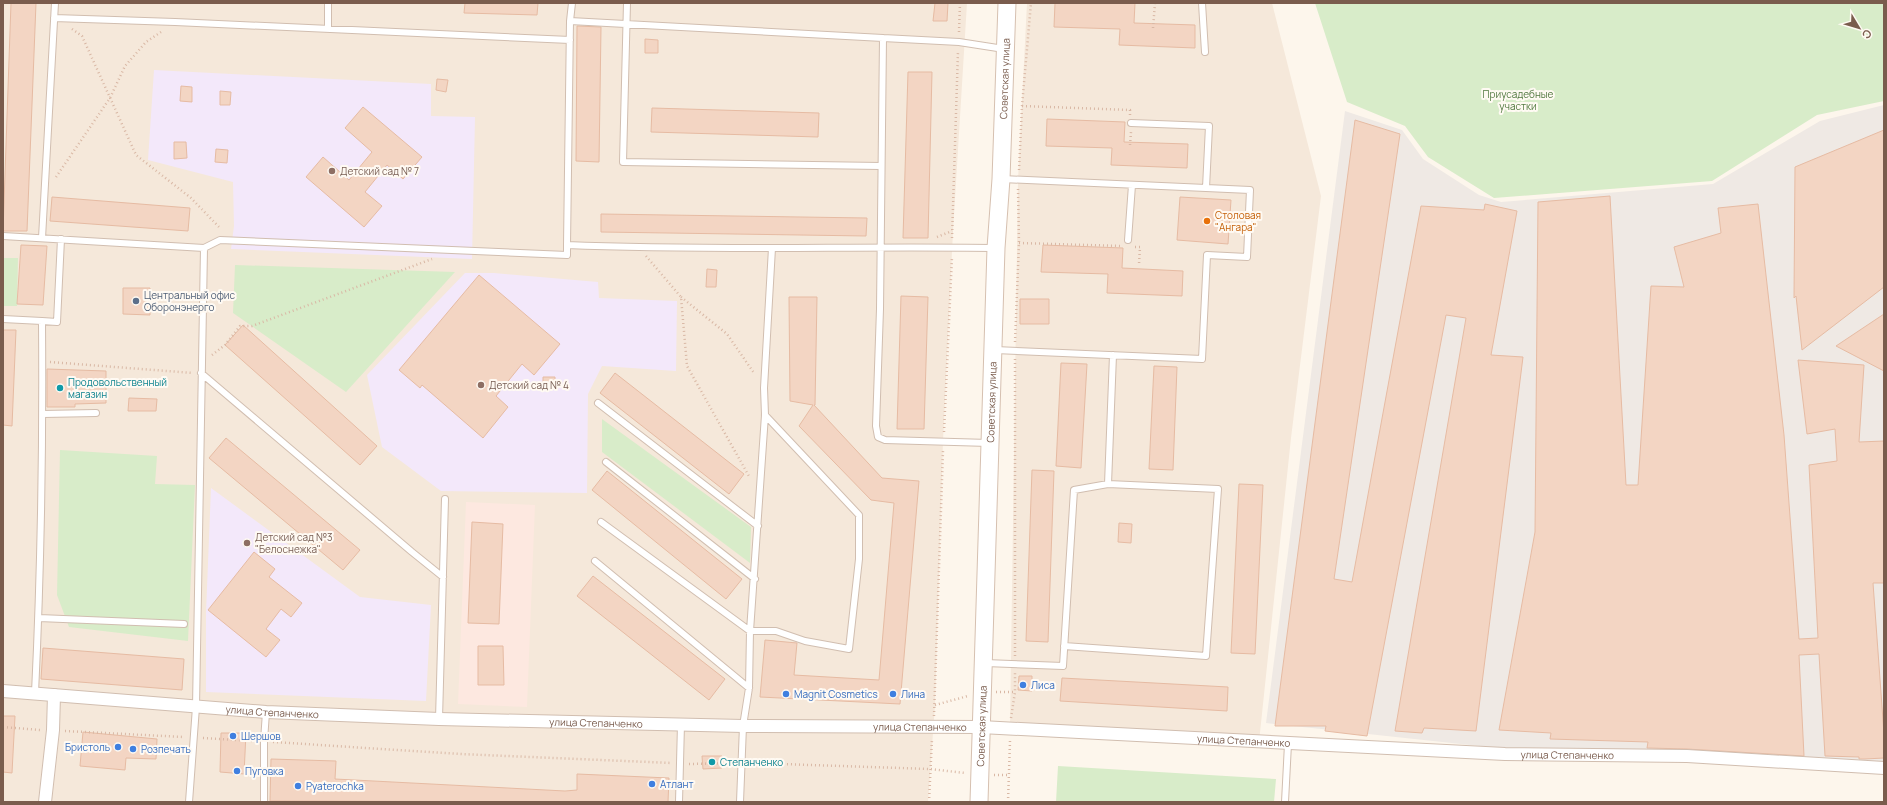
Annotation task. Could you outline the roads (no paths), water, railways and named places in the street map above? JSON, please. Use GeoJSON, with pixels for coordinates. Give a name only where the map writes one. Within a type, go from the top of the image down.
{"type":"FeatureCollection","features":[{"type":"Feature","properties":{"kind":"street","name":"Советская улица"},"geometry":{"type":"LineString","coordinates":[[979,802],[996,248],[1007,3]]}},
{"type":"Feature","properties":{"kind":"street","name":"улица Степанченко"},"geometry":{"type":"LineString","coordinates":[[3,691],[266,712],[439,719],[743,726],[934,726],[1010,728],[1288,744],[1505,754],[1687,756],[1884,768]]}},
{"type":"Feature","properties":{"kind":"street"},"geometry":{"type":"LineString","coordinates":[[45,802],[54,730],[54,696]]}},
{"type":"Feature","properties":{"kind":"lane"},"geometry":{"type":"LineString","coordinates":[[42,238],[55,3]]}},
{"type":"Feature","properties":{"kind":"lane"},"geometry":{"type":"LineString","coordinates":[[328,3],[328,29]]}},
{"type":"Feature","properties":{"kind":"lane"},"geometry":{"type":"LineString","coordinates":[[3,236],[61,238],[204,248],[220,240],[567,254],[570,21],[572,3]]}},
{"type":"Feature","properties":{"kind":"lane"},"geometry":{"type":"LineString","coordinates":[[627,3],[623,162],[881,166]]}},
{"type":"Feature","properties":{"kind":"lane"},"geometry":{"type":"LineString","coordinates":[[1202,3],[1205,52]]}},
{"type":"Feature","properties":{"kind":"lane"},"geometry":{"type":"LineString","coordinates":[[54,18],[570,40]]}},
{"type":"Feature","properties":{"kind":"lane"},"geometry":{"type":"LineString","coordinates":[[570,21],[958,42],[1005,49]]}},
{"type":"Feature","properties":{"kind":"lane"},"geometry":{"type":"LineString","coordinates":[[883,38],[881,247],[876,426],[878,437],[885,440],[991,443]]}},
{"type":"Feature","properties":{"kind":"lane"},"geometry":{"type":"LineString","coordinates":[[1131,123],[1209,126],[1206,188]]}},
{"type":"Feature","properties":{"kind":"lane"},"geometry":{"type":"LineString","coordinates":[[993,350],[1202,359],[1207,255],[1247,256],[1250,190],[1000,179]]}},
{"type":"Feature","properties":{"kind":"lane"},"geometry":{"type":"LineString","coordinates":[[1128,240],[1132,185]]}},
{"type":"Feature","properties":{"kind":"lane"},"geometry":{"type":"LineString","coordinates":[[3,319],[57,322],[61,238]]}},
{"type":"Feature","properties":{"kind":"lane"},"geometry":{"type":"LineString","coordinates":[[567,245],[772,248],[996,248]]}},
{"type":"Feature","properties":{"kind":"lane"},"geometry":{"type":"LineString","coordinates":[[189,802],[195,738],[196,707],[204,248]]}},
{"type":"Feature","properties":{"kind":"lane"},"geometry":{"type":"LineString","coordinates":[[740,802],[743,726],[749,688],[750,631],[755,579],[765,415],[764,388],[772,248]]}},
{"type":"Feature","properties":{"kind":"lane"},"geometry":{"type":"LineString","coordinates":[[35,693],[39,618],[43,414],[42,321]]}},
{"type":"Feature","properties":{"kind":"lane"},"geometry":{"type":"LineString","coordinates":[[1108,484],[1113,355]]}},
{"type":"Feature","properties":{"kind":"lane"},"geometry":{"type":"LineString","coordinates":[[201,373],[412,552],[444,577]]}},
{"type":"Feature","properties":{"kind":"lane"},"geometry":{"type":"LineString","coordinates":[[598,403],[758,526]]}},
{"type":"Feature","properties":{"kind":"lane"},"geometry":{"type":"LineString","coordinates":[[43,414],[96,413]]}},
{"type":"Feature","properties":{"kind":"lane"},"geometry":{"type":"LineString","coordinates":[[601,522],[750,631],[776,631],[805,641],[849,649],[859,559],[859,515],[765,415]]}},
{"type":"Feature","properties":{"kind":"lane"},"geometry":{"type":"LineString","coordinates":[[606,462],[755,579]]}},
{"type":"Feature","properties":{"kind":"lane"},"geometry":{"type":"LineString","coordinates":[[984,663],[1063,666],[1064,646],[1074,490],[1108,484],[1218,489],[1206,656],[1064,646]]}},
{"type":"Feature","properties":{"kind":"lane"},"geometry":{"type":"LineString","coordinates":[[439,719],[446,499]]}},
{"type":"Feature","properties":{"kind":"lane"},"geometry":{"type":"LineString","coordinates":[[595,561],[749,688]]}},
{"type":"Feature","properties":{"kind":"lane"},"geometry":{"type":"LineString","coordinates":[[39,618],[184,624]]}},
{"type":"Feature","properties":{"kind":"lane"},"geometry":{"type":"LineString","coordinates":[[264,802],[264,741],[266,712]]}},
{"type":"Feature","properties":{"kind":"lane"},"geometry":{"type":"LineString","coordinates":[[679,802],[681,724]]}},
{"type":"Feature","properties":{"kind":"lane"},"geometry":{"type":"LineString","coordinates":[[1285,802],[1288,744]]}},
{"type":"Feature","properties":{"kind":"place","name":"Детский сад № 7"},"geometry":{"type":"Point","coordinates":[332,171]}},
{"type":"Feature","properties":{"kind":"place","name":"Столовая \"Ангара\""},"geometry":{"type":"Point","coordinates":[1207,221]}},
{"type":"Feature","properties":{"kind":"place","name":"Центральный офис Оборонэнерго"},"geometry":{"type":"Point","coordinates":[136,301]}},
{"type":"Feature","properties":{"kind":"place","name":"Детский сад № 4"},"geometry":{"type":"Point","coordinates":[481,385]}},
{"type":"Feature","properties":{"kind":"place","name":"Продовольственный магазин"},"geometry":{"type":"Point","coordinates":[60,388]}},
{"type":"Feature","properties":{"kind":"place","name":"Детский сад №3 \"Белоснежка\""},"geometry":{"type":"Point","coordinates":[247,543]}},
{"type":"Feature","properties":{"kind":"place","name":"Лиса"},"geometry":{"type":"Point","coordinates":[1023,685]}},
{"type":"Feature","properties":{"kind":"place","name":"Magnit Cosmetics"},"geometry":{"type":"Point","coordinates":[786,694]}},
{"type":"Feature","properties":{"kind":"place","name":"Лина"},"geometry":{"type":"Point","coordinates":[893,694]}},
{"type":"Feature","properties":{"kind":"place","name":"Шершов"},"geometry":{"type":"Point","coordinates":[233,736]}},
{"type":"Feature","properties":{"kind":"place","name":"Бристоль"},"geometry":{"type":"Point","coordinates":[118,747]}},
{"type":"Feature","properties":{"kind":"place","name":"Розпечать"},"geometry":{"type":"Point","coordinates":[133,749]}},
{"type":"Feature","properties":{"kind":"place","name":"Степанченко"},"geometry":{"type":"Point","coordinates":[712,762]}},
{"type":"Feature","properties":{"kind":"place","name":"Пуговка"},"geometry":{"type":"Point","coordinates":[237,771]}},
{"type":"Feature","properties":{"kind":"place","name":"Атлант"},"geometry":{"type":"Point","coordinates":[652,784]}},
{"type":"Feature","properties":{"kind":"place","name":"Pyaterochka"},"geometry":{"type":"Point","coordinates":[298,786]}},
{"type":"Feature","properties":{"kind":"park label","name":"Приусадебные участки"},"geometry":{"type":"Point","coordinates":[1518,100]}}]}
